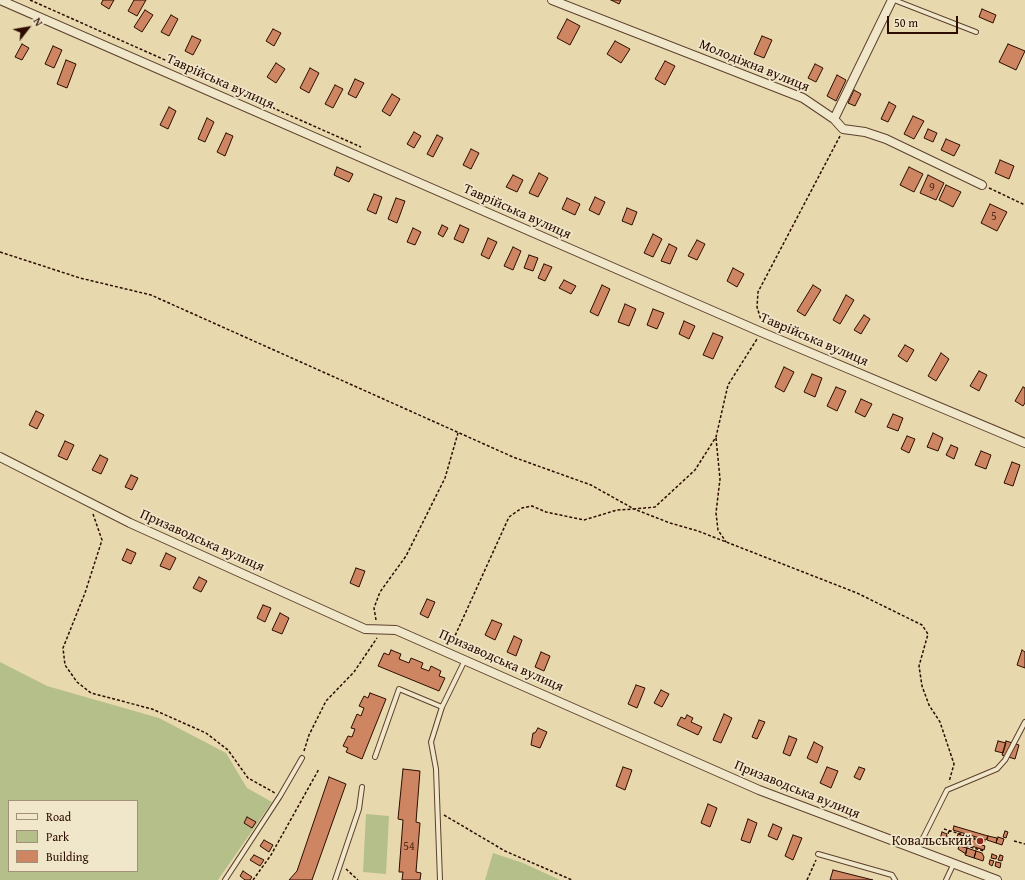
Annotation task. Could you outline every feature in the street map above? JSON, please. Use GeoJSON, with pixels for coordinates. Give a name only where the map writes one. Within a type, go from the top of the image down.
{"type":"FeatureCollection","features":[{"type":"Feature","properties":{"kind":"street","name":"Таврійська вулиця"},"geometry":{"type":"LineString","coordinates":[[0,0],[765,334],[1025,443]]}},
{"type":"Feature","properties":{"kind":"street","name":"Молодіжна вулиця"},"geometry":{"type":"LineString","coordinates":[[552,0],[803,98],[834,119],[843,129]]}},
{"type":"Feature","properties":{"kind":"street"},"geometry":{"type":"LineString","coordinates":[[834,119],[893,0]]}},
{"type":"Feature","properties":{"kind":"street"},"geometry":{"type":"LineString","coordinates":[[843,129],[865,132],[886,139],[982,185]]}},
{"type":"Feature","properties":{"kind":"street","name":"Призаводська вулиця"},"geometry":{"type":"LineString","coordinates":[[0,457],[130,523],[365,629],[396,630],[465,659],[759,790],[997,880]]}},
{"type":"Feature","properties":{"kind":"lane"},"geometry":{"type":"LineString","coordinates":[[893,0],[976,32]]}},
{"type":"Feature","properties":{"kind":"lane"},"geometry":{"type":"LineString","coordinates":[[440,880],[436,769],[431,742],[442,707],[465,659]]}},
{"type":"Feature","properties":{"kind":"lane"},"geometry":{"type":"LineString","coordinates":[[375,757],[399,689],[442,707]]}},
{"type":"Feature","properties":{"kind":"lane"},"geometry":{"type":"LineString","coordinates":[[917,850],[947,790],[997,768],[1005,760],[1025,722]]}},
{"type":"Feature","properties":{"kind":"lane"},"geometry":{"type":"LineString","coordinates":[[225,880],[280,796],[302,758]]}},
{"type":"Feature","properties":{"kind":"lane"},"geometry":{"type":"LineString","coordinates":[[335,880],[359,809],[362,787]]}},
{"type":"Feature","properties":{"kind":"lane"},"geometry":{"type":"LineString","coordinates":[[818,854],[892,874],[895,880]]}},
{"type":"Feature","properties":{"kind":"lane"},"geometry":{"type":"LineString","coordinates":[[946,880],[954,863]]}},
{"type":"Feature","properties":{"kind":"path"},"geometry":{"type":"LineString","coordinates":[[726,542],[718,530],[716,513],[720,479],[716,437],[728,385],[765,334],[757,307],[758,292],[843,129]]}},
{"type":"Feature","properties":{"kind":"path"},"geometry":{"type":"LineString","coordinates":[[982,185],[1025,205]]}},
{"type":"Feature","properties":{"kind":"path"},"geometry":{"type":"LineString","coordinates":[[0,252],[80,278],[151,295],[513,457],[591,485],[634,509],[670,523],[698,531],[857,593],[922,625],[928,634],[919,666],[922,686],[929,705],[940,722],[954,764],[947,790]]}},
{"type":"Feature","properties":{"kind":"path"},"geometry":{"type":"LineString","coordinates":[[302,758],[309,735],[326,702],[354,672],[372,644],[384,630],[376,620],[374,608],[378,597],[406,556],[445,478],[458,433]]}},
{"type":"Feature","properties":{"kind":"path"},"geometry":{"type":"LineString","coordinates":[[455,655],[453,645],[454,638],[509,517],[522,508],[532,506],[546,512],[584,520],[617,510],[655,507],[695,470],[716,437]]}},
{"type":"Feature","properties":{"kind":"path"},"geometry":{"type":"LineString","coordinates":[[89,510],[94,516],[102,540],[85,593],[63,648],[65,665],[77,682],[91,693],[152,709],[206,733],[228,750],[248,778],[280,796]]}},
{"type":"Feature","properties":{"kind":"path"},"geometry":{"type":"LineString","coordinates":[[253,880],[271,855],[318,769]]}},
{"type":"Feature","properties":{"kind":"path"},"geometry":{"type":"LineString","coordinates":[[437,810],[505,851],[572,880]]}},
{"type":"Feature","properties":{"kind":"path"},"geometry":{"type":"LineString","coordinates":[[944,829],[987,842]]}},
{"type":"Feature","properties":{"kind":"path"},"geometry":{"type":"LineString","coordinates":[[949,831],[946,840],[984,852]]}},
{"type":"Feature","properties":{"kind":"path"},"geometry":{"type":"LineString","coordinates":[[1014,841],[1025,844]]}},
{"type":"Feature","properties":{"kind":"path"},"geometry":{"type":"LineString","coordinates":[[807,880],[818,854]]}},
{"type":"Feature","properties":{"kind":"path"},"geometry":{"type":"LineString","coordinates":[[340,865],[358,880]]}},
{"type":"Feature","properties":{"kind":"green space"},"geometry":{"type":"Polygon","coordinates":[[[0,662],[47,686],[159,718],[226,753],[247,788],[272,802],[218,880],[0,880],[0,662]]]}},
{"type":"Feature","properties":{"kind":"green space"},"geometry":{"type":"Polygon","coordinates":[[[366,814],[389,816],[386,874],[363,872],[366,814]]]}},
{"type":"Feature","properties":{"kind":"green space"},"geometry":{"type":"Polygon","coordinates":[[[493,853],[523,863],[560,880],[485,880],[493,853]]]}},
{"type":"Feature","properties":{"kind":"building"},"geometry":{"type":"Polygon","coordinates":[[[103,0],[114,0],[109,9],[101,4],[103,0]]]}},
{"type":"Feature","properties":{"kind":"building"},"geometry":{"type":"Polygon","coordinates":[[[134,0],[146,0],[137,16],[128,11],[134,0]]]}},
{"type":"Feature","properties":{"kind":"building"},"geometry":{"type":"Polygon","coordinates":[[[611,0],[621,0],[619,4],[611,0]]]}},
{"type":"Feature","properties":{"kind":"building"},"geometry":{"type":"Polygon","coordinates":[[[982,9],[996,15],[993,23],[979,17],[982,9]]]}},
{"type":"Feature","properties":{"kind":"building"},"geometry":{"type":"Polygon","coordinates":[[[145,10],[153,15],[142,32],[134,27],[145,10]]]}},
{"type":"Feature","properties":{"kind":"building"},"geometry":{"type":"Polygon","coordinates":[[[171,15],[178,19],[169,36],[161,32],[171,15]]]}},
{"type":"Feature","properties":{"kind":"building"},"geometry":{"type":"Polygon","coordinates":[[[567,19],[580,26],[570,45],[557,38],[567,19]]]}},
{"type":"Feature","properties":{"kind":"building"},"geometry":{"type":"Polygon","coordinates":[[[273,29],[281,33],[274,46],[266,41],[273,29]]]}},
{"type":"Feature","properties":{"kind":"building"},"geometry":{"type":"Polygon","coordinates":[[[192,36],[201,40],[193,55],[185,51],[192,36]]]}},
{"type":"Feature","properties":{"kind":"building"},"geometry":{"type":"Polygon","coordinates":[[[762,36],[772,40],[764,58],[754,54],[762,36]]]}},
{"type":"Feature","properties":{"kind":"building"},"geometry":{"type":"Polygon","coordinates":[[[615,41],[630,49],[621,63],[607,54],[615,41]]]}},
{"type":"Feature","properties":{"kind":"building"},"geometry":{"type":"Polygon","coordinates":[[[22,44],[29,48],[22,60],[15,57],[22,44]]]}},
{"type":"Feature","properties":{"kind":"building"},"geometry":{"type":"Polygon","coordinates":[[[1008,44],[1025,51],[1016,70],[999,62],[1008,44]]]}},
{"type":"Feature","properties":{"kind":"building"},"geometry":{"type":"Polygon","coordinates":[[[53,46],[62,50],[54,68],[45,64],[53,46]]]}},
{"type":"Feature","properties":{"kind":"building"},"geometry":{"type":"Polygon","coordinates":[[[66,60],[76,64],[67,88],[57,84],[66,60]]]}},
{"type":"Feature","properties":{"kind":"building"},"geometry":{"type":"Polygon","coordinates":[[[665,61],[675,66],[665,85],[655,79],[665,61]]]}},
{"type":"Feature","properties":{"kind":"building"},"geometry":{"type":"Polygon","coordinates":[[[276,63],[285,69],[276,83],[267,77],[276,63]]]}},
{"type":"Feature","properties":{"kind":"building"},"geometry":{"type":"Polygon","coordinates":[[[815,64],[823,68],[816,82],[808,78],[815,64]]]}},
{"type":"Feature","properties":{"kind":"building"},"geometry":{"type":"Polygon","coordinates":[[[310,68],[319,73],[309,93],[300,88],[310,68]]]}},
{"type":"Feature","properties":{"kind":"building"},"geometry":{"type":"Polygon","coordinates":[[[837,75],[846,80],[836,101],[827,96],[837,75]]]}},
{"type":"Feature","properties":{"kind":"building"},"geometry":{"type":"Polygon","coordinates":[[[355,79],[364,83],[356,98],[348,94],[355,79]]]}},
{"type":"Feature","properties":{"kind":"building"},"geometry":{"type":"Polygon","coordinates":[[[335,85],[343,89],[333,108],[325,104],[335,85]]]}},
{"type":"Feature","properties":{"kind":"building"},"geometry":{"type":"Polygon","coordinates":[[[854,90],[861,94],[855,106],[848,103],[854,90]]]}},
{"type":"Feature","properties":{"kind":"building"},"geometry":{"type":"Polygon","coordinates":[[[392,94],[400,99],[390,116],[382,111],[392,94]]]}},
{"type":"Feature","properties":{"kind":"building"},"geometry":{"type":"Polygon","coordinates":[[[889,102],[896,106],[888,122],[881,119],[889,102]]]}},
{"type":"Feature","properties":{"kind":"building"},"geometry":{"type":"Polygon","coordinates":[[[169,107],[176,111],[168,129],[160,125],[169,107]]]}},
{"type":"Feature","properties":{"kind":"building"},"geometry":{"type":"Polygon","coordinates":[[[913,116],[924,121],[914,139],[904,134],[913,116]]]}},
{"type":"Feature","properties":{"kind":"building"},"geometry":{"type":"Polygon","coordinates":[[[207,118],[214,122],[205,142],[198,139],[207,118]]]}},
{"type":"Feature","properties":{"kind":"building"},"geometry":{"type":"Polygon","coordinates":[[[928,129],[937,133],[933,142],[924,138],[928,129]]]}},
{"type":"Feature","properties":{"kind":"building"},"geometry":{"type":"Polygon","coordinates":[[[414,132],[421,136],[414,148],[407,144],[414,132]]]}},
{"type":"Feature","properties":{"kind":"building"},"geometry":{"type":"Polygon","coordinates":[[[226,133],[233,136],[225,156],[217,152],[226,133]]]}},
{"type":"Feature","properties":{"kind":"building"},"geometry":{"type":"Polygon","coordinates":[[[437,135],[443,138],[433,157],[427,154],[437,135]]]}},
{"type":"Feature","properties":{"kind":"building"},"geometry":{"type":"Polygon","coordinates":[[[946,139],[960,145],[954,156],[941,150],[946,139]]]}},
{"type":"Feature","properties":{"kind":"building"},"geometry":{"type":"Polygon","coordinates":[[[471,149],[479,153],[471,169],[463,165],[471,149]]]}},
{"type":"Feature","properties":{"kind":"building"},"geometry":{"type":"Polygon","coordinates":[[[1000,160],[1014,166],[1009,179],[995,173],[1000,160]]]}},
{"type":"Feature","properties":{"kind":"building"},"geometry":{"type":"Polygon","coordinates":[[[337,167],[353,174],[349,182],[334,175],[337,167]]]}},
{"type":"Feature","properties":{"kind":"building"},"geometry":{"type":"Polygon","coordinates":[[[909,167],[923,174],[914,192],[900,185],[909,167]]]}},
{"type":"Feature","properties":{"kind":"building"},"geometry":{"type":"Polygon","coordinates":[[[539,173],[548,178],[538,197],[529,193],[539,173]]]}},
{"type":"Feature","properties":{"kind":"building"},"geometry":{"type":"Polygon","coordinates":[[[513,175],[523,180],[517,192],[506,187],[513,175]]]}},
{"type":"Feature","properties":{"kind":"building"},"geometry":{"type":"Polygon","coordinates":[[[928,175],[944,183],[936,200],[920,193],[928,175]]]}},
{"type":"Feature","properties":{"kind":"building"},"geometry":{"type":"Polygon","coordinates":[[[946,185],[961,192],[953,207],[939,200],[946,185]]]}},
{"type":"Feature","properties":{"kind":"building"},"geometry":{"type":"Polygon","coordinates":[[[374,194],[382,197],[376,214],[367,210],[374,194]]]}},
{"type":"Feature","properties":{"kind":"building"},"geometry":{"type":"Polygon","coordinates":[[[595,197],[605,202],[599,215],[589,210],[595,197]]]}},
{"type":"Feature","properties":{"kind":"building"},"geometry":{"type":"Polygon","coordinates":[[[396,198],[405,201],[397,223],[388,219],[396,198]]]}},
{"type":"Feature","properties":{"kind":"building"},"geometry":{"type":"Polygon","coordinates":[[[567,198],[580,204],[575,215],[562,209],[567,198]]]}},
{"type":"Feature","properties":{"kind":"building"},"geometry":{"type":"Polygon","coordinates":[[[990,204],[1007,212],[997,231],[981,223],[990,204]]]}},
{"type":"Feature","properties":{"kind":"building"},"geometry":{"type":"Polygon","coordinates":[[[627,208],[637,212],[632,225],[622,221],[627,208]]]}},
{"type":"Feature","properties":{"kind":"building"},"geometry":{"type":"Polygon","coordinates":[[[442,225],[448,228],[443,237],[438,234],[442,225]]]}},
{"type":"Feature","properties":{"kind":"building"},"geometry":{"type":"Polygon","coordinates":[[[460,225],[469,229],[463,243],[454,239],[460,225]]]}},
{"type":"Feature","properties":{"kind":"building"},"geometry":{"type":"Polygon","coordinates":[[[413,228],[421,232],[415,245],[407,242],[413,228]]]}},
{"type":"Feature","properties":{"kind":"building"},"geometry":{"type":"Polygon","coordinates":[[[653,234],[662,239],[653,257],[644,253],[653,234]]]}},
{"type":"Feature","properties":{"kind":"building"},"geometry":{"type":"Polygon","coordinates":[[[488,238],[497,242],[489,259],[481,255],[488,238]]]}},
{"type":"Feature","properties":{"kind":"building"},"geometry":{"type":"Polygon","coordinates":[[[697,240],[705,244],[697,260],[688,256],[697,240]]]}},
{"type":"Feature","properties":{"kind":"building"},"geometry":{"type":"Polygon","coordinates":[[[669,244],[677,248],[670,264],[661,261],[669,244]]]}},
{"type":"Feature","properties":{"kind":"building"},"geometry":{"type":"Polygon","coordinates":[[[513,247],[521,251],[513,270],[504,266],[513,247]]]}},
{"type":"Feature","properties":{"kind":"building"},"geometry":{"type":"Polygon","coordinates":[[[529,255],[538,258],[533,271],[524,268],[529,255]]]}},
{"type":"Feature","properties":{"kind":"building"},"geometry":{"type":"Polygon","coordinates":[[[544,264],[552,267],[545,281],[538,278],[544,264]]]}},
{"type":"Feature","properties":{"kind":"building"},"geometry":{"type":"Polygon","coordinates":[[[733,268],[744,274],[737,287],[727,281],[733,268]]]}},
{"type":"Feature","properties":{"kind":"building"},"geometry":{"type":"Polygon","coordinates":[[[564,280],[576,286],[571,294],[559,288],[564,280]]]}},
{"type":"Feature","properties":{"kind":"building"},"geometry":{"type":"Polygon","coordinates":[[[602,285],[610,289],[598,316],[590,312],[602,285]]]}},
{"type":"Feature","properties":{"kind":"building"},"geometry":{"type":"Polygon","coordinates":[[[813,285],[821,290],[805,316],[797,311],[813,285]]]}},
{"type":"Feature","properties":{"kind":"building"},"geometry":{"type":"Polygon","coordinates":[[[846,295],[854,300],[840,324],[833,320],[846,295]]]}},
{"type":"Feature","properties":{"kind":"building"},"geometry":{"type":"Polygon","coordinates":[[[625,304],[636,309],[629,326],[618,322],[625,304]]]}},
{"type":"Feature","properties":{"kind":"building"},"geometry":{"type":"Polygon","coordinates":[[[653,309],[664,313],[657,329],[647,325],[653,309]]]}},
{"type":"Feature","properties":{"kind":"building"},"geometry":{"type":"Polygon","coordinates":[[[864,315],[870,319],[861,334],[854,330],[864,315]]]}},
{"type":"Feature","properties":{"kind":"building"},"geometry":{"type":"Polygon","coordinates":[[[684,321],[695,326],[689,339],[679,334],[684,321]]]}},
{"type":"Feature","properties":{"kind":"building"},"geometry":{"type":"Polygon","coordinates":[[[713,333],[723,337],[713,359],[703,355],[713,333]]]}},
{"type":"Feature","properties":{"kind":"building"},"geometry":{"type":"Polygon","coordinates":[[[905,345],[914,350],[907,362],[898,356],[905,345]]]}},
{"type":"Feature","properties":{"kind":"building"},"geometry":{"type":"Polygon","coordinates":[[[941,353],[949,359],[936,381],[928,376],[941,353]]]}},
{"type":"Feature","properties":{"kind":"building"},"geometry":{"type":"Polygon","coordinates":[[[784,367],[794,372],[784,392],[775,387],[784,367]]]}},
{"type":"Feature","properties":{"kind":"building"},"geometry":{"type":"Polygon","coordinates":[[[979,371],[987,375],[979,391],[970,386],[979,371]]]}},
{"type":"Feature","properties":{"kind":"building"},"geometry":{"type":"Polygon","coordinates":[[[812,374],[822,378],[815,397],[804,392],[812,374]]]}},
{"type":"Feature","properties":{"kind":"building"},"geometry":{"type":"Polygon","coordinates":[[[836,387],[846,391],[837,411],[827,406],[836,387]]]}},
{"type":"Feature","properties":{"kind":"building"},"geometry":{"type":"Polygon","coordinates":[[[1023,387],[1025,388],[1025,403],[1023,406],[1015,401],[1023,387]]]}},
{"type":"Feature","properties":{"kind":"building"},"geometry":{"type":"Polygon","coordinates":[[[861,399],[872,404],[865,417],[855,412],[861,399]]]}},
{"type":"Feature","properties":{"kind":"building"},"geometry":{"type":"Polygon","coordinates":[[[36,411],[44,415],[37,429],[29,425],[36,411]]]}},
{"type":"Feature","properties":{"kind":"building"},"geometry":{"type":"Polygon","coordinates":[[[893,414],[903,418],[898,431],[887,427],[893,414]]]}},
{"type":"Feature","properties":{"kind":"building"},"geometry":{"type":"Polygon","coordinates":[[[933,433],[943,438],[938,451],[927,447],[933,433]]]}},
{"type":"Feature","properties":{"kind":"building"},"geometry":{"type":"Polygon","coordinates":[[[907,436],[915,439],[909,453],[901,449],[907,436]]]}},
{"type":"Feature","properties":{"kind":"building"},"geometry":{"type":"Polygon","coordinates":[[[65,441],[74,445],[67,460],[58,456],[65,441]]]}},
{"type":"Feature","properties":{"kind":"building"},"geometry":{"type":"Polygon","coordinates":[[[951,445],[958,448],[954,459],[946,455],[951,445]]]}},
{"type":"Feature","properties":{"kind":"building"},"geometry":{"type":"Polygon","coordinates":[[[981,451],[991,455],[986,469],[975,465],[981,451]]]}},
{"type":"Feature","properties":{"kind":"building"},"geometry":{"type":"Polygon","coordinates":[[[100,455],[108,459],[101,474],[92,470],[100,455]]]}},
{"type":"Feature","properties":{"kind":"building"},"geometry":{"type":"Polygon","coordinates":[[[1012,462],[1020,465],[1013,486],[1004,483],[1012,462]]]}},
{"type":"Feature","properties":{"kind":"building"},"geometry":{"type":"Polygon","coordinates":[[[131,475],[138,478],[132,490],[125,487],[131,475]]]}},
{"type":"Feature","properties":{"kind":"building"},"geometry":{"type":"Polygon","coordinates":[[[127,549],[136,553],[131,564],[122,560],[127,549]]]}},
{"type":"Feature","properties":{"kind":"building"},"geometry":{"type":"Polygon","coordinates":[[[166,553],[176,558],[170,570],[160,566],[166,553]]]}},
{"type":"Feature","properties":{"kind":"building"},"geometry":{"type":"Polygon","coordinates":[[[356,568],[365,571],[359,587],[350,583],[356,568]]]}},
{"type":"Feature","properties":{"kind":"building"},"geometry":{"type":"Polygon","coordinates":[[[199,577],[207,581],[201,592],[193,588],[199,577]]]}},
{"type":"Feature","properties":{"kind":"building"},"geometry":{"type":"Polygon","coordinates":[[[427,599],[435,602],[428,618],[420,614],[427,599]]]}},
{"type":"Feature","properties":{"kind":"building"},"geometry":{"type":"Polygon","coordinates":[[[263,605],[271,608],[265,622],[257,618],[263,605]]]}},
{"type":"Feature","properties":{"kind":"building"},"geometry":{"type":"Polygon","coordinates":[[[280,613],[289,618],[282,634],[272,630],[280,613]]]}},
{"type":"Feature","properties":{"kind":"building"},"geometry":{"type":"Polygon","coordinates":[[[492,620],[502,624],[495,640],[485,635],[492,620]]]}},
{"type":"Feature","properties":{"kind":"building"},"geometry":{"type":"Polygon","coordinates":[[[514,636],[522,640],[516,656],[507,652],[514,636]]]}},
{"type":"Feature","properties":{"kind":"building"},"geometry":{"type":"Polygon","coordinates":[[[391,650],[401,654],[399,659],[409,663],[411,658],[423,663],[421,668],[429,671],[431,666],[441,671],[439,676],[445,678],[439,691],[378,666],[384,653],[389,655],[391,650]]]}},
{"type":"Feature","properties":{"kind":"building"},"geometry":{"type":"Polygon","coordinates":[[[1022,650],[1025,652],[1025,668],[1017,665],[1022,650]]]}},
{"type":"Feature","properties":{"kind":"building"},"geometry":{"type":"Polygon","coordinates":[[[541,652],[550,656],[544,671],[535,667],[541,652]]]}},
{"type":"Feature","properties":{"kind":"building"},"geometry":{"type":"Polygon","coordinates":[[[636,685],[645,688],[637,708],[628,704],[636,685]]]}},
{"type":"Feature","properties":{"kind":"building"},"geometry":{"type":"Polygon","coordinates":[[[661,690],[669,694],[662,707],[654,703],[661,690]]]}},
{"type":"Feature","properties":{"kind":"building"},"geometry":{"type":"Polygon","coordinates":[[[370,693],[386,699],[362,759],[346,752],[348,748],[343,746],[348,736],[352,737],[355,729],[351,728],[357,714],[361,716],[364,708],[359,706],[364,696],[368,698],[370,693]]]}},
{"type":"Feature","properties":{"kind":"building"},"geometry":{"type":"Polygon","coordinates":[[[724,714],[732,718],[721,743],[713,740],[724,714]]]}},
{"type":"Feature","properties":{"kind":"building"},"geometry":{"type":"Polygon","coordinates":[[[687,715],[693,718],[691,722],[702,727],[698,735],[677,725],[681,717],[685,719],[687,715]]]}},
{"type":"Feature","properties":{"kind":"building"},"geometry":{"type":"Polygon","coordinates":[[[759,720],[765,722],[757,739],[752,737],[759,720]]]}},
{"type":"Feature","properties":{"kind":"building"},"geometry":{"type":"Polygon","coordinates":[[[538,728],[547,732],[540,748],[531,745],[533,733],[535,733],[538,728]]]}},
{"type":"Feature","properties":{"kind":"building"},"geometry":{"type":"Polygon","coordinates":[[[789,736],[797,739],[790,756],[783,753],[789,736]]]}},
{"type":"Feature","properties":{"kind":"building"},"geometry":{"type":"Polygon","coordinates":[[[998,741],[1006,743],[1003,753],[995,751],[998,741]]]}},
{"type":"Feature","properties":{"kind":"building"},"geometry":{"type":"Polygon","coordinates":[[[1006,741],[1019,745],[1015,759],[1002,755],[1006,741]]]}},
{"type":"Feature","properties":{"kind":"building"},"geometry":{"type":"Polygon","coordinates":[[[814,742],[823,747],[817,763],[807,758],[814,742]]]}},
{"type":"Feature","properties":{"kind":"building"},"geometry":{"type":"Polygon","coordinates":[[[623,767],[632,770],[625,790],[616,786],[623,767]]]}},
{"type":"Feature","properties":{"kind":"building"},"geometry":{"type":"Polygon","coordinates":[[[827,767],[838,771],[831,788],[820,783],[827,767]]]}},
{"type":"Feature","properties":{"kind":"building"},"geometry":{"type":"Polygon","coordinates":[[[859,767],[865,769],[860,780],[854,777],[859,767]]]}},
{"type":"Feature","properties":{"kind":"building"},"geometry":{"type":"Polygon","coordinates":[[[403,769],[420,771],[416,822],[420,823],[416,872],[421,873],[420,880],[402,880],[403,872],[399,872],[403,820],[398,819],[403,769]]]}},
{"type":"Feature","properties":{"kind":"building"},"geometry":{"type":"Polygon","coordinates":[[[329,777],[346,784],[312,880],[289,880],[297,871],[329,777]]]}},
{"type":"Feature","properties":{"kind":"building"},"geometry":{"type":"Polygon","coordinates":[[[708,804],[717,808],[710,827],[701,823],[708,804]]]}},
{"type":"Feature","properties":{"kind":"building"},"geometry":{"type":"Polygon","coordinates":[[[247,817],[256,822],[252,828],[244,823],[247,817]]]}},
{"type":"Feature","properties":{"kind":"building"},"geometry":{"type":"Polygon","coordinates":[[[748,819],[757,823],[750,843],[741,840],[748,819]]]}},
{"type":"Feature","properties":{"kind":"building"},"geometry":{"type":"Polygon","coordinates":[[[773,824],[782,828],[777,840],[768,836],[773,824]]]}},
{"type":"Feature","properties":{"kind":"building"},"geometry":{"type":"Polygon","coordinates":[[[954,826],[988,836],[986,840],[953,830],[954,826]]]}},
{"type":"Feature","properties":{"kind":"building"},"geometry":{"type":"Polygon","coordinates":[[[1005,831],[1008,832],[1006,838],[1003,837],[1005,831]]]}},
{"type":"Feature","properties":{"kind":"building"},"geometry":{"type":"Polygon","coordinates":[[[942,832],[947,834],[944,843],[939,842],[942,832]]]}},
{"type":"Feature","properties":{"kind":"building"},"geometry":{"type":"Polygon","coordinates":[[[958,834],[983,842],[982,845],[985,846],[984,850],[956,841],[958,834]]]}},
{"type":"Feature","properties":{"kind":"building"},"geometry":{"type":"Polygon","coordinates":[[[793,835],[802,838],[793,860],[785,856],[793,835]]]}},
{"type":"Feature","properties":{"kind":"building"},"geometry":{"type":"Polygon","coordinates":[[[988,836],[997,838],[996,843],[987,840],[988,836]]]}},
{"type":"Feature","properties":{"kind":"building"},"geometry":{"type":"Polygon","coordinates":[[[998,837],[1004,839],[1002,845],[996,843],[998,837]]]}},
{"type":"Feature","properties":{"kind":"building"},"geometry":{"type":"Polygon","coordinates":[[[264,840],[273,845],[269,852],[260,846],[264,840]]]}},
{"type":"Feature","properties":{"kind":"building"},"geometry":{"type":"Polygon","coordinates":[[[959,846],[967,848],[966,854],[958,849],[959,846]]]}},
{"type":"Feature","properties":{"kind":"building"},"geometry":{"type":"Polygon","coordinates":[[[967,848],[976,851],[974,858],[965,855],[967,848]]]}},
{"type":"Feature","properties":{"kind":"building"},"geometry":{"type":"Polygon","coordinates":[[[976,851],[982,853],[984,857],[983,861],[974,858],[976,851]]]}},
{"type":"Feature","properties":{"kind":"building"},"geometry":{"type":"Polygon","coordinates":[[[992,854],[997,856],[996,859],[991,858],[992,854]]]}},
{"type":"Feature","properties":{"kind":"building"},"geometry":{"type":"Polygon","coordinates":[[[254,855],[264,860],[260,866],[250,860],[254,855]]]}},
{"type":"Feature","properties":{"kind":"building"},"geometry":{"type":"Polygon","coordinates":[[[1000,855],[1003,856],[1002,861],[998,860],[1000,855]]]}},
{"type":"Feature","properties":{"kind":"building"},"geometry":{"type":"Polygon","coordinates":[[[990,860],[994,861],[992,866],[989,864],[990,860]]]}},
{"type":"Feature","properties":{"kind":"building"},"geometry":{"type":"Polygon","coordinates":[[[996,862],[1001,863],[1000,868],[995,866],[996,862]]]}},
{"type":"Feature","properties":{"kind":"building"},"geometry":{"type":"Polygon","coordinates":[[[833,870],[873,880],[830,880],[833,870]]]}},
{"type":"Feature","properties":{"kind":"building"},"geometry":{"type":"Polygon","coordinates":[[[243,871],[252,877],[250,880],[245,880],[240,876],[243,871]]]}},
{"type":"Feature","properties":{"kind":"place","name":"Ковальський"},"geometry":{"type":"Point","coordinates":[980,841]}}]}
